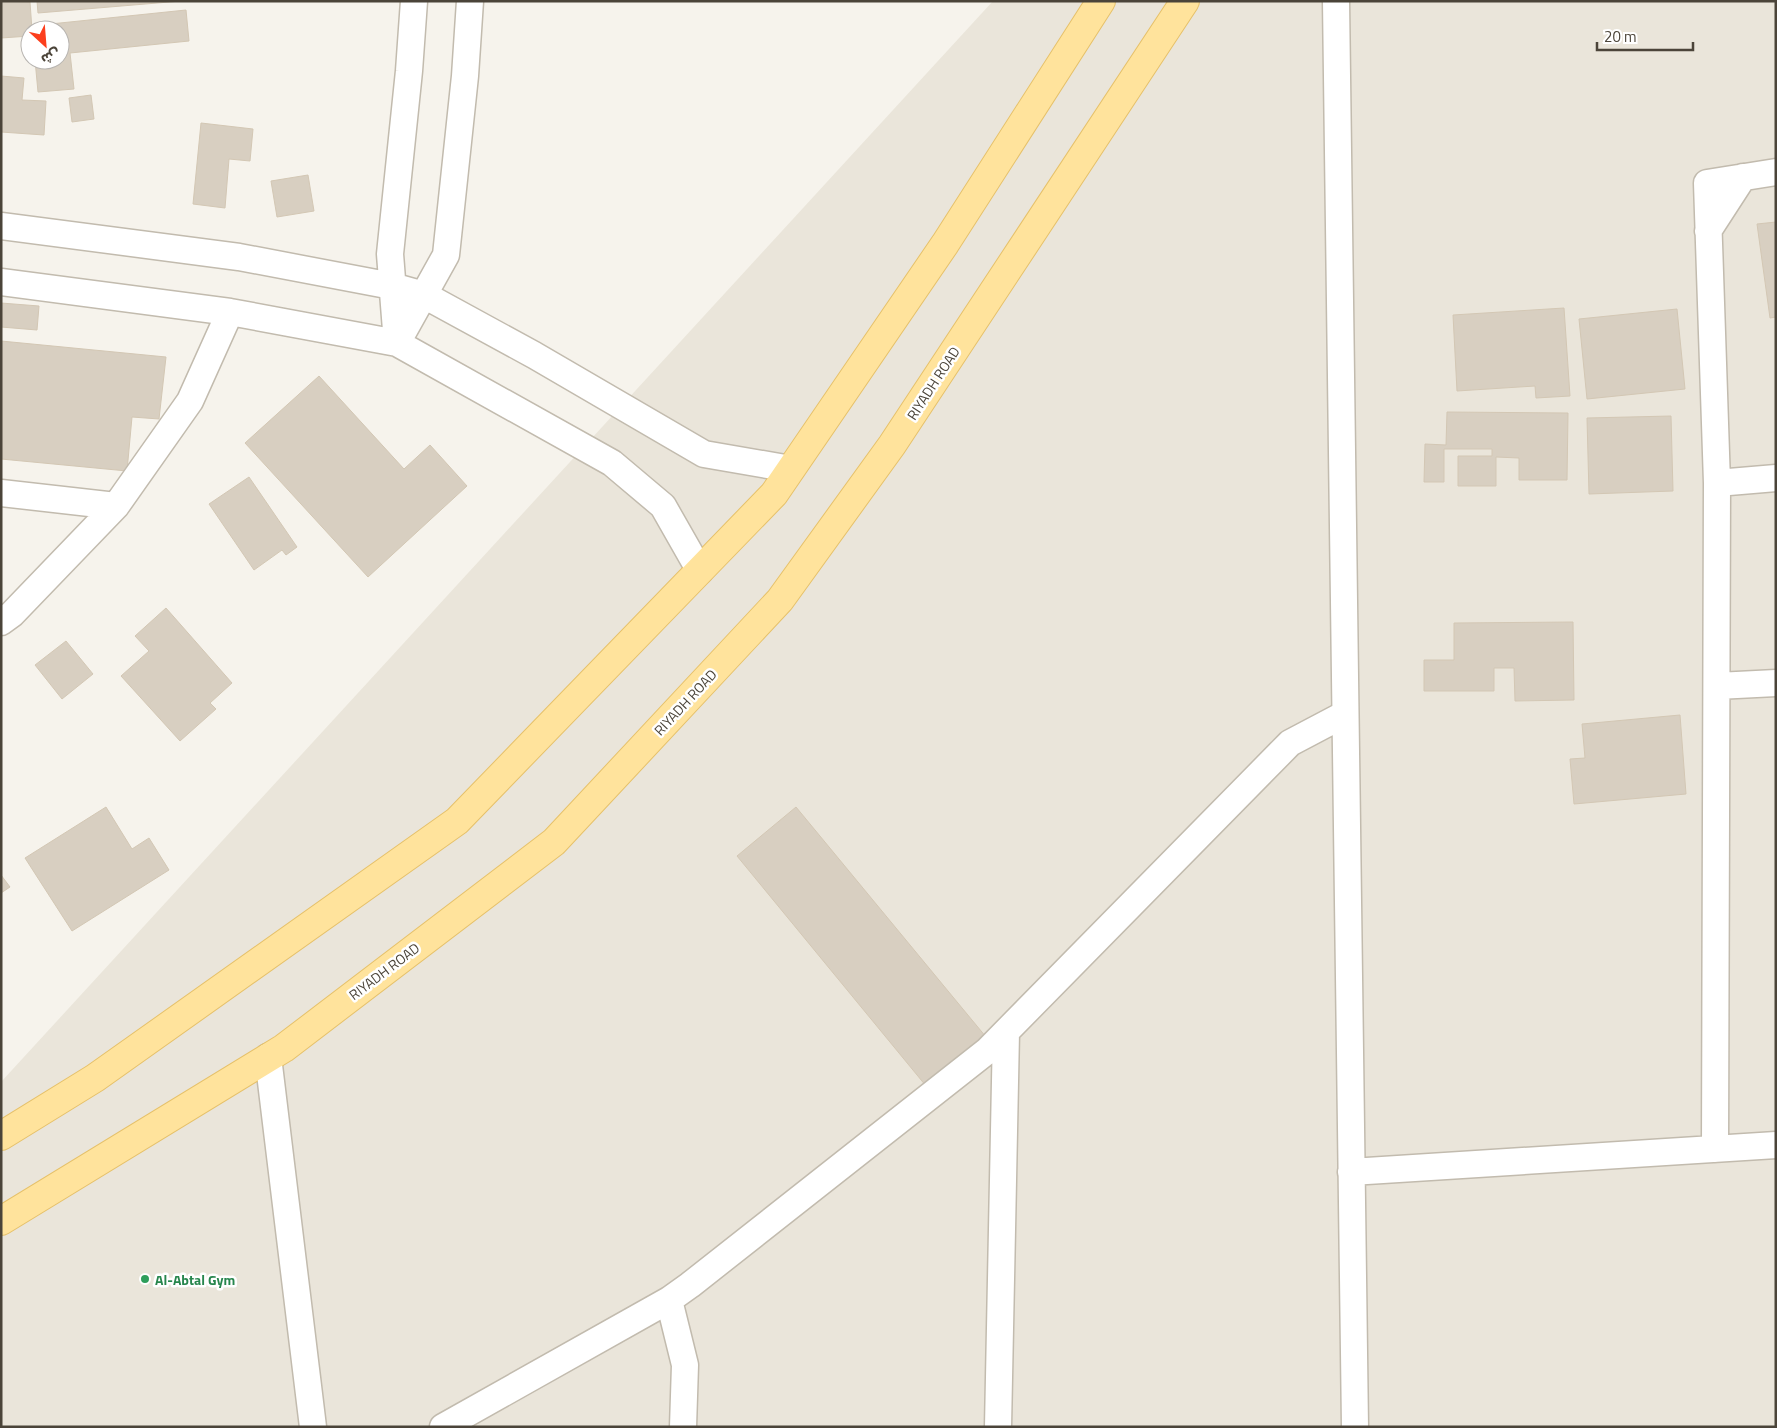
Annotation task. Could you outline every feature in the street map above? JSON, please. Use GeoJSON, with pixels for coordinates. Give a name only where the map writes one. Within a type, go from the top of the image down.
{"type":"FeatureCollection","features":[{"type":"Feature","properties":{"kind":"main road"},"geometry":{"type":"LineString","coordinates":[[1,1136],[95,1078],[457,821],[700,571],[774,494],[945,244],[1101,1]]}},
{"type":"Feature","properties":{"kind":"main road","name":"RIYADH ROAD"},"geometry":{"type":"LineString","coordinates":[[1,1221],[300,1036],[554,842],[780,600],[897,437],[1185,1]]}},
{"type":"Feature","properties":{"kind":"street"},"geometry":{"type":"LineString","coordinates":[[397,343],[390,254],[409,71],[414,1]]}},
{"type":"Feature","properties":{"kind":"street"},"geometry":{"type":"LineString","coordinates":[[397,343],[446,255],[465,76],[470,1]]}},
{"type":"Feature","properties":{"kind":"street"},"geometry":{"type":"LineString","coordinates":[[1336,1],[1355,1427]]}},
{"type":"Feature","properties":{"kind":"street"},"geometry":{"type":"LineString","coordinates":[[1715,1149],[1717,483],[1706,183],[1776,172]]}},
{"type":"Feature","properties":{"kind":"street"},"geometry":{"type":"LineString","coordinates":[[1,226],[239,257],[392,286],[424,295],[534,355],[704,454],[791,469]]}},
{"type":"Feature","properties":{"kind":"street"},"geometry":{"type":"LineString","coordinates":[[1,282],[230,312],[397,343],[612,464],[663,506],[700,571]]}},
{"type":"Feature","properties":{"kind":"street"},"geometry":{"type":"LineString","coordinates":[[1,622],[12,614],[116,506],[190,401],[230,312]]}},
{"type":"Feature","properties":{"kind":"street"},"geometry":{"type":"LineString","coordinates":[[1717,483],[1776,478]]}},
{"type":"Feature","properties":{"kind":"street"},"geometry":{"type":"LineString","coordinates":[[1,493],[116,506]]}},
{"type":"Feature","properties":{"kind":"street"},"geometry":{"type":"LineString","coordinates":[[1716,686],[1776,683]]}},
{"type":"Feature","properties":{"kind":"street"},"geometry":{"type":"LineString","coordinates":[[443,1427],[669,1300],[987,1052],[1290,743],[1345,714]]}},
{"type":"Feature","properties":{"kind":"street"},"geometry":{"type":"LineString","coordinates":[[998,1427],[1006,1032]]}},
{"type":"Feature","properties":{"kind":"street"},"geometry":{"type":"LineString","coordinates":[[268,1057],[313,1427]]}},
{"type":"Feature","properties":{"kind":"street"},"geometry":{"type":"LineString","coordinates":[[1351,1172],[1776,1145]]}},
{"type":"Feature","properties":{"kind":"street"},"geometry":{"type":"LineString","coordinates":[[669,1300],[686,1365],[683,1427]]}},
{"type":"Feature","properties":{"kind":"shaded area"},"geometry":{"type":"Polygon","coordinates":[[[993,1],[1776,1],[1776,1427],[1,1427],[1,1082],[993,1]]]}},
{"type":"Feature","properties":{"kind":"building"},"geometry":{"type":"Polygon","coordinates":[[[1,1],[30,2],[31,20],[20,20],[20,37],[1,38],[1,1]]]}},
{"type":"Feature","properties":{"kind":"building"},"geometry":{"type":"Polygon","coordinates":[[[37,1],[181,1],[38,13],[37,1]]]}},
{"type":"Feature","properties":{"kind":"building"},"geometry":{"type":"Polygon","coordinates":[[[186,10],[189,41],[70,53],[70,22],[186,10]]]}},
{"type":"Feature","properties":{"kind":"building"},"geometry":{"type":"Polygon","coordinates":[[[70,53],[74,89],[38,92],[36,70],[70,70],[70,53]]]}},
{"type":"Feature","properties":{"kind":"building"},"geometry":{"type":"Polygon","coordinates":[[[1,76],[24,78],[22,100],[46,101],[44,135],[1,132],[1,76]]]}},
{"type":"Feature","properties":{"kind":"building"},"geometry":{"type":"Polygon","coordinates":[[[91,95],[94,119],[72,122],[69,98],[91,95]]]}},
{"type":"Feature","properties":{"kind":"building"},"geometry":{"type":"Polygon","coordinates":[[[201,123],[253,129],[250,161],[229,159],[225,208],[193,204],[201,123]]]}},
{"type":"Feature","properties":{"kind":"building"},"geometry":{"type":"Polygon","coordinates":[[[308,175],[314,211],[277,217],[271,181],[308,175]]]}},
{"type":"Feature","properties":{"kind":"building"},"geometry":{"type":"Polygon","coordinates":[[[1776,222],[1776,317],[1770,318],[1757,224],[1776,222]]]}},
{"type":"Feature","properties":{"kind":"building"},"geometry":{"type":"Polygon","coordinates":[[[1,303],[39,306],[37,330],[1,327],[1,303]]]}},
{"type":"Feature","properties":{"kind":"building"},"geometry":{"type":"Polygon","coordinates":[[[1564,308],[1570,396],[1536,398],[1535,386],[1457,391],[1453,315],[1564,308]]]}},
{"type":"Feature","properties":{"kind":"building"},"geometry":{"type":"Polygon","coordinates":[[[1677,309],[1685,389],[1587,399],[1579,319],[1677,309]]]}},
{"type":"Feature","properties":{"kind":"building"},"geometry":{"type":"Polygon","coordinates":[[[1,341],[166,357],[159,419],[132,417],[127,471],[1,459],[1,341]]]}},
{"type":"Feature","properties":{"kind":"building"},"geometry":{"type":"Polygon","coordinates":[[[319,376],[404,469],[430,445],[467,486],[368,577],[245,443],[319,376]]]}},
{"type":"Feature","properties":{"kind":"building"},"geometry":{"type":"Polygon","coordinates":[[[1447,412],[1568,413],[1567,480],[1519,480],[1519,458],[1496,457],[1496,486],[1458,486],[1458,456],[1492,456],[1492,449],[1444,449],[1444,482],[1424,482],[1425,444],[1446,445],[1447,412]]]}},
{"type":"Feature","properties":{"kind":"building"},"geometry":{"type":"Polygon","coordinates":[[[1671,416],[1673,491],[1589,494],[1587,418],[1671,416]]]}},
{"type":"Feature","properties":{"kind":"building"},"geometry":{"type":"Polygon","coordinates":[[[249,477],[297,547],[286,555],[282,550],[254,570],[209,504],[249,477]]]}},
{"type":"Feature","properties":{"kind":"building"},"geometry":{"type":"Polygon","coordinates":[[[166,608],[232,683],[210,703],[216,709],[180,741],[121,676],[149,651],[135,636],[166,608]]]}},
{"type":"Feature","properties":{"kind":"building"},"geometry":{"type":"Polygon","coordinates":[[[1573,622],[1574,700],[1515,701],[1514,668],[1494,668],[1494,691],[1424,691],[1424,660],[1454,660],[1454,623],[1573,622]]]}},
{"type":"Feature","properties":{"kind":"building"},"geometry":{"type":"Polygon","coordinates":[[[66,641],[93,674],[62,699],[35,665],[66,641]]]}},
{"type":"Feature","properties":{"kind":"building"},"geometry":{"type":"Polygon","coordinates":[[[1680,715],[1686,794],[1574,804],[1570,759],[1585,758],[1582,724],[1680,715]]]}},
{"type":"Feature","properties":{"kind":"building"},"geometry":{"type":"Polygon","coordinates":[[[106,807],[132,849],[149,838],[169,870],[72,931],[25,858],[106,807]]]}},
{"type":"Feature","properties":{"kind":"building"},"geometry":{"type":"Polygon","coordinates":[[[796,807],[991,1043],[931,1092],[737,856],[796,807]]]}},
{"type":"Feature","properties":{"kind":"building"},"geometry":{"type":"Polygon","coordinates":[[[1,875],[10,887],[1,893],[1,875]]]}},
{"type":"Feature","properties":{"kind":"place","name":"Al-Abtal Gym"},"geometry":{"type":"Point","coordinates":[145,1279]}}]}
